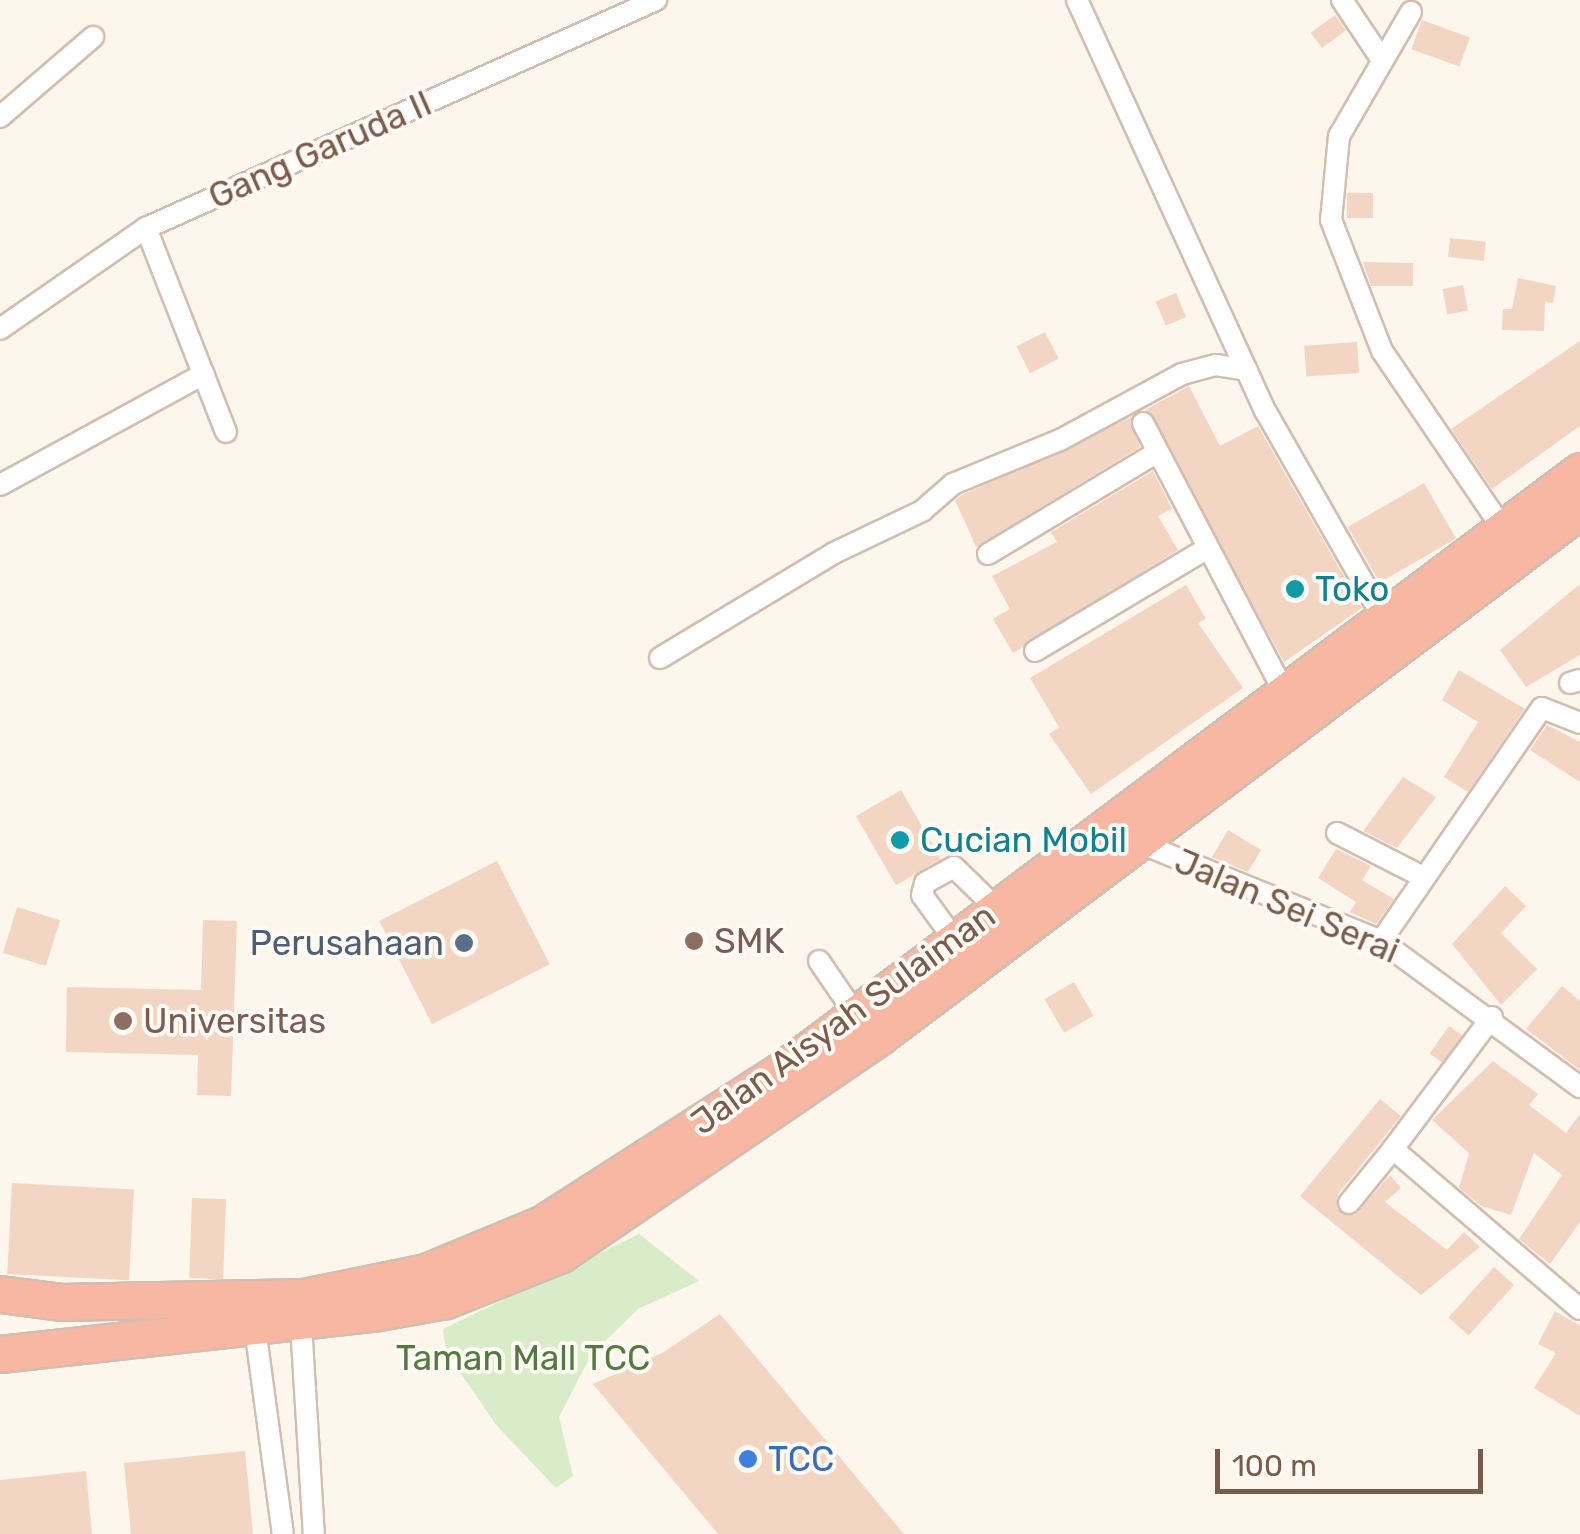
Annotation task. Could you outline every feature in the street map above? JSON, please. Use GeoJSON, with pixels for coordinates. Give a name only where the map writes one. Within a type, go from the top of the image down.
{"type":"FeatureCollection","features":[{"type":"Feature","properties":{"kind":"highway","name":"Jalan Aisyah Sulaiman"},"geometry":{"type":"LineString","coordinates":[[0,1294],[257,1301],[426,1272],[571,1208],[788,1083],[856,1014],[1580,471]]}},
{"type":"Feature","properties":{"kind":"highway","name":"Jalan Aisyah Sulaiman"},"geometry":{"type":"LineString","coordinates":[[0,1354],[301,1324],[446,1300],[520,1273],[640,1206],[788,1083],[1133,840],[1580,510]]}},
{"type":"Feature","properties":{"kind":"street","name":"Gang Garuda II"},"geometry":{"type":"LineString","coordinates":[[0,329],[146,228],[656,0]]}},
{"type":"Feature","properties":{"kind":"street"},"geometry":{"type":"LineString","coordinates":[[1078,0],[1247,370],[1383,618]]}},
{"type":"Feature","properties":{"kind":"street"},"geometry":{"type":"LineString","coordinates":[[1342,0],[1382,60]]}},
{"type":"Feature","properties":{"kind":"street"},"geometry":{"type":"LineString","coordinates":[[1411,12],[1333,154],[1331,220],[1382,351],[1503,528]]}},
{"type":"Feature","properties":{"kind":"street"},"geometry":{"type":"LineString","coordinates":[[0,117],[93,38]]}},
{"type":"Feature","properties":{"kind":"street"},"geometry":{"type":"LineString","coordinates":[[146,228],[226,432]]}},
{"type":"Feature","properties":{"kind":"street"},"geometry":{"type":"LineString","coordinates":[[660,658],[834,553],[922,511],[959,481],[1060,440],[1194,369],[1247,370]]}},
{"type":"Feature","properties":{"kind":"street"},"geometry":{"type":"LineString","coordinates":[[0,485],[204,374]]}},
{"type":"Feature","properties":{"kind":"street"},"geometry":{"type":"LineString","coordinates":[[1143,423],[1283,690]]}},
{"type":"Feature","properties":{"kind":"street"},"geometry":{"type":"LineString","coordinates":[[988,554],[1158,452]]}},
{"type":"Feature","properties":{"kind":"street"},"geometry":{"type":"LineString","coordinates":[[1035,652],[1208,548]]}},
{"type":"Feature","properties":{"kind":"street"},"geometry":{"type":"LineString","coordinates":[[1381,941],[1542,708],[1580,723]]}},
{"type":"Feature","properties":{"kind":"street"},"geometry":{"type":"LineString","coordinates":[[1338,833],[1423,877]]}},
{"type":"Feature","properties":{"kind":"street","name":"Jalan Sei Serai"},"geometry":{"type":"LineString","coordinates":[[1133,840],[1381,941],[1492,1017],[1580,1087]]}},
{"type":"Feature","properties":{"kind":"street"},"geometry":{"type":"LineString","coordinates":[[954,940],[922,896],[924,883],[954,866],[995,907]]}},
{"type":"Feature","properties":{"kind":"street"},"geometry":{"type":"LineString","coordinates":[[819,960],[856,1014]]}},
{"type":"Feature","properties":{"kind":"street"},"geometry":{"type":"LineString","coordinates":[[1349,1202],[1393,1150],[1492,1017]]}},
{"type":"Feature","properties":{"kind":"street"},"geometry":{"type":"LineString","coordinates":[[1393,1150],[1580,1308]]}},
{"type":"Feature","properties":{"kind":"street"},"geometry":{"type":"LineString","coordinates":[[301,1324],[314,1534]]}},
{"type":"Feature","properties":{"kind":"street"},"geometry":{"type":"LineString","coordinates":[[255,1328],[283,1534]]}},
{"type":"Feature","properties":{"kind":"green space","name":"Taman Mall TCC"},"geometry":{"type":"Polygon","coordinates":[[[639,1234],[699,1281],[638,1309],[591,1355],[559,1417],[573,1476],[556,1488],[497,1426],[446,1352],[443,1329],[639,1234]]]}},
{"type":"Feature","properties":{"kind":"building"},"geometry":{"type":"Polygon","coordinates":[[[1335,15],[1346,30],[1322,48],[1311,33],[1335,15]]]}},
{"type":"Feature","properties":{"kind":"building"},"geometry":{"type":"Polygon","coordinates":[[[1422,20],[1470,37],[1459,67],[1411,49],[1422,20]]]}},
{"type":"Feature","properties":{"kind":"building"},"geometry":{"type":"Polygon","coordinates":[[[1347,193],[1373,193],[1373,218],[1347,218],[1347,193]]]}},
{"type":"Feature","properties":{"kind":"building"},"geometry":{"type":"Polygon","coordinates":[[[1450,238],[1486,242],[1484,261],[1448,257],[1450,238]]]}},
{"type":"Feature","properties":{"kind":"building"},"geometry":{"type":"Polygon","coordinates":[[[1363,262],[1413,263],[1413,286],[1371,286],[1363,262]]]}},
{"type":"Feature","properties":{"kind":"building"},"geometry":{"type":"Polygon","coordinates":[[[1518,278],[1556,286],[1553,303],[1545,302],[1544,331],[1502,330],[1503,309],[1512,309],[1518,278]]]}},
{"type":"Feature","properties":{"kind":"building"},"geometry":{"type":"Polygon","coordinates":[[[1463,285],[1468,311],[1447,315],[1442,289],[1463,285]]]}},
{"type":"Feature","properties":{"kind":"building"},"geometry":{"type":"Polygon","coordinates":[[[1176,293],[1186,317],[1166,326],[1156,302],[1176,293]]]}},
{"type":"Feature","properties":{"kind":"building"},"geometry":{"type":"Polygon","coordinates":[[[1045,332],[1059,359],[1030,373],[1016,347],[1045,332]]]}},
{"type":"Feature","properties":{"kind":"building"},"geometry":{"type":"Polygon","coordinates":[[[1580,341],[1580,426],[1492,489],[1451,429],[1580,341]]]}},
{"type":"Feature","properties":{"kind":"building"},"geometry":{"type":"Polygon","coordinates":[[[1357,342],[1359,373],[1306,377],[1304,346],[1357,342]]]}},
{"type":"Feature","properties":{"kind":"building"},"geometry":{"type":"Polygon","coordinates":[[[1189,386],[1220,446],[1258,426],[1362,608],[1284,662],[1145,410],[1189,386]]]}},
{"type":"Feature","properties":{"kind":"building"},"geometry":{"type":"Polygon","coordinates":[[[1131,417],[1140,447],[976,547],[955,500],[1131,417]]]}},
{"type":"Feature","properties":{"kind":"building"},"geometry":{"type":"Polygon","coordinates":[[[1153,471],[1172,509],[1158,516],[1178,550],[1013,653],[993,619],[1010,609],[992,576],[1057,542],[1051,532],[1153,471]]]}},
{"type":"Feature","properties":{"kind":"building","name":"Toko"},"geometry":{"type":"Polygon","coordinates":[[[1424,483],[1456,538],[1380,582],[1348,527],[1424,483]]]}},
{"type":"Feature","properties":{"kind":"building"},"geometry":{"type":"Polygon","coordinates":[[[1580,584],[1580,655],[1526,687],[1500,650],[1580,584]]]}},
{"type":"Feature","properties":{"kind":"building"},"geometry":{"type":"Polygon","coordinates":[[[1186,585],[1206,619],[1198,623],[1243,688],[1091,794],[1049,734],[1059,727],[1030,678],[1186,585]]]}},
{"type":"Feature","properties":{"kind":"building"},"geometry":{"type":"Polygon","coordinates":[[[1459,670],[1525,709],[1468,792],[1444,777],[1478,722],[1442,700],[1459,670]]]}},
{"type":"Feature","properties":{"kind":"building"},"geometry":{"type":"Polygon","coordinates":[[[1547,725],[1580,742],[1580,782],[1530,750],[1547,725]]]}},
{"type":"Feature","properties":{"kind":"building"},"geometry":{"type":"Polygon","coordinates":[[[1403,777],[1436,797],[1397,848],[1363,831],[1403,777]]]}},
{"type":"Feature","properties":{"kind":"building","name":"Cucian Mobil"},"geometry":{"type":"Polygon","coordinates":[[[901,790],[941,859],[896,885],[856,816],[901,790]]]}},
{"type":"Feature","properties":{"kind":"building"},"geometry":{"type":"Polygon","coordinates":[[[1228,830],[1261,850],[1248,872],[1212,857],[1228,830]]]}},
{"type":"Feature","properties":{"kind":"building"},"geometry":{"type":"Polygon","coordinates":[[[1336,849],[1371,866],[1362,880],[1394,899],[1376,924],[1350,912],[1356,902],[1318,878],[1336,849]]]}},
{"type":"Feature","properties":{"kind":"building","name":"Perusahaan"},"geometry":{"type":"Polygon","coordinates":[[[497,861],[550,964],[432,1024],[379,921],[497,861]]]}},
{"type":"Feature","properties":{"kind":"building"},"geometry":{"type":"Polygon","coordinates":[[[1505,886],[1526,906],[1501,933],[1537,969],[1501,1005],[1452,944],[1505,886]]]}},
{"type":"Feature","properties":{"kind":"building"},"geometry":{"type":"Polygon","coordinates":[[[17,907],[60,920],[46,966],[3,953],[17,907]]]}},
{"type":"Feature","properties":{"kind":"building"},"geometry":{"type":"Polygon","coordinates":[[[203,920],[237,921],[231,1096],[197,1095],[198,1055],[66,1052],[67,987],[201,990],[203,920]]]}},
{"type":"Feature","properties":{"kind":"building"},"geometry":{"type":"Polygon","coordinates":[[[1074,982],[1094,1016],[1064,1033],[1045,999],[1074,982]]]}},
{"type":"Feature","properties":{"kind":"building"},"geometry":{"type":"Polygon","coordinates":[[[1562,986],[1580,1001],[1580,1070],[1526,1029],[1562,986]]]}},
{"type":"Feature","properties":{"kind":"building"},"geometry":{"type":"Polygon","coordinates":[[[1449,1026],[1462,1035],[1443,1063],[1429,1054],[1449,1026]]]}},
{"type":"Feature","properties":{"kind":"building"},"geometry":{"type":"Polygon","coordinates":[[[1493,1061],[1538,1094],[1529,1105],[1566,1133],[1580,1114],[1580,1222],[1550,1264],[1519,1239],[1562,1175],[1534,1153],[1511,1215],[1481,1206],[1459,1188],[1469,1153],[1432,1120],[1493,1061]]]}},
{"type":"Feature","properties":{"kind":"building"},"geometry":{"type":"Polygon","coordinates":[[[1380,1099],[1401,1116],[1338,1194],[1337,1209],[1355,1215],[1390,1175],[1401,1188],[1385,1202],[1447,1250],[1464,1232],[1480,1247],[1421,1295],[1300,1196],[1380,1099]]]}},
{"type":"Feature","properties":{"kind":"building"},"geometry":{"type":"Polygon","coordinates":[[[12,1183],[134,1189],[129,1280],[7,1274],[12,1183]]]}},
{"type":"Feature","properties":{"kind":"building"},"geometry":{"type":"Polygon","coordinates":[[[192,1198],[226,1199],[223,1279],[189,1278],[192,1198]]]}},
{"type":"Feature","properties":{"kind":"building"},"geometry":{"type":"Polygon","coordinates":[[[1494,1267],[1514,1285],[1469,1336],[1448,1318],[1494,1267]]]}},
{"type":"Feature","properties":{"kind":"building"},"geometry":{"type":"Polygon","coordinates":[[[1555,1311],[1580,1326],[1580,1416],[1534,1388],[1556,1353],[1538,1344],[1555,1311]]]}},
{"type":"Feature","properties":{"kind":"building","name":"TCC"},"geometry":{"type":"Polygon","coordinates":[[[720,1314],[904,1534],[718,1534],[593,1384],[664,1352],[720,1314]]]}},
{"type":"Feature","properties":{"kind":"building"},"geometry":{"type":"Polygon","coordinates":[[[245,1451],[253,1534],[131,1534],[124,1463],[245,1451]]]}},
{"type":"Feature","properties":{"kind":"building"},"geometry":{"type":"Polygon","coordinates":[[[86,1471],[92,1534],[0,1534],[0,1480],[86,1471]]]}},
{"type":"Feature","properties":{"kind":"place","name":"Toko"},"geometry":{"type":"Point","coordinates":[1295,589]}},
{"type":"Feature","properties":{"kind":"place","name":"Cucian Mobil"},"geometry":{"type":"Point","coordinates":[900,840]}},
{"type":"Feature","properties":{"kind":"place","name":"SMK"},"geometry":{"type":"Point","coordinates":[694,941]}},
{"type":"Feature","properties":{"kind":"place","name":"Perusahaan"},"geometry":{"type":"Point","coordinates":[464,943]}},
{"type":"Feature","properties":{"kind":"place","name":"Universitas"},"geometry":{"type":"Point","coordinates":[123,1021]}},
{"type":"Feature","properties":{"kind":"place","name":"TCC"},"geometry":{"type":"Point","coordinates":[748,1459]}}]}
